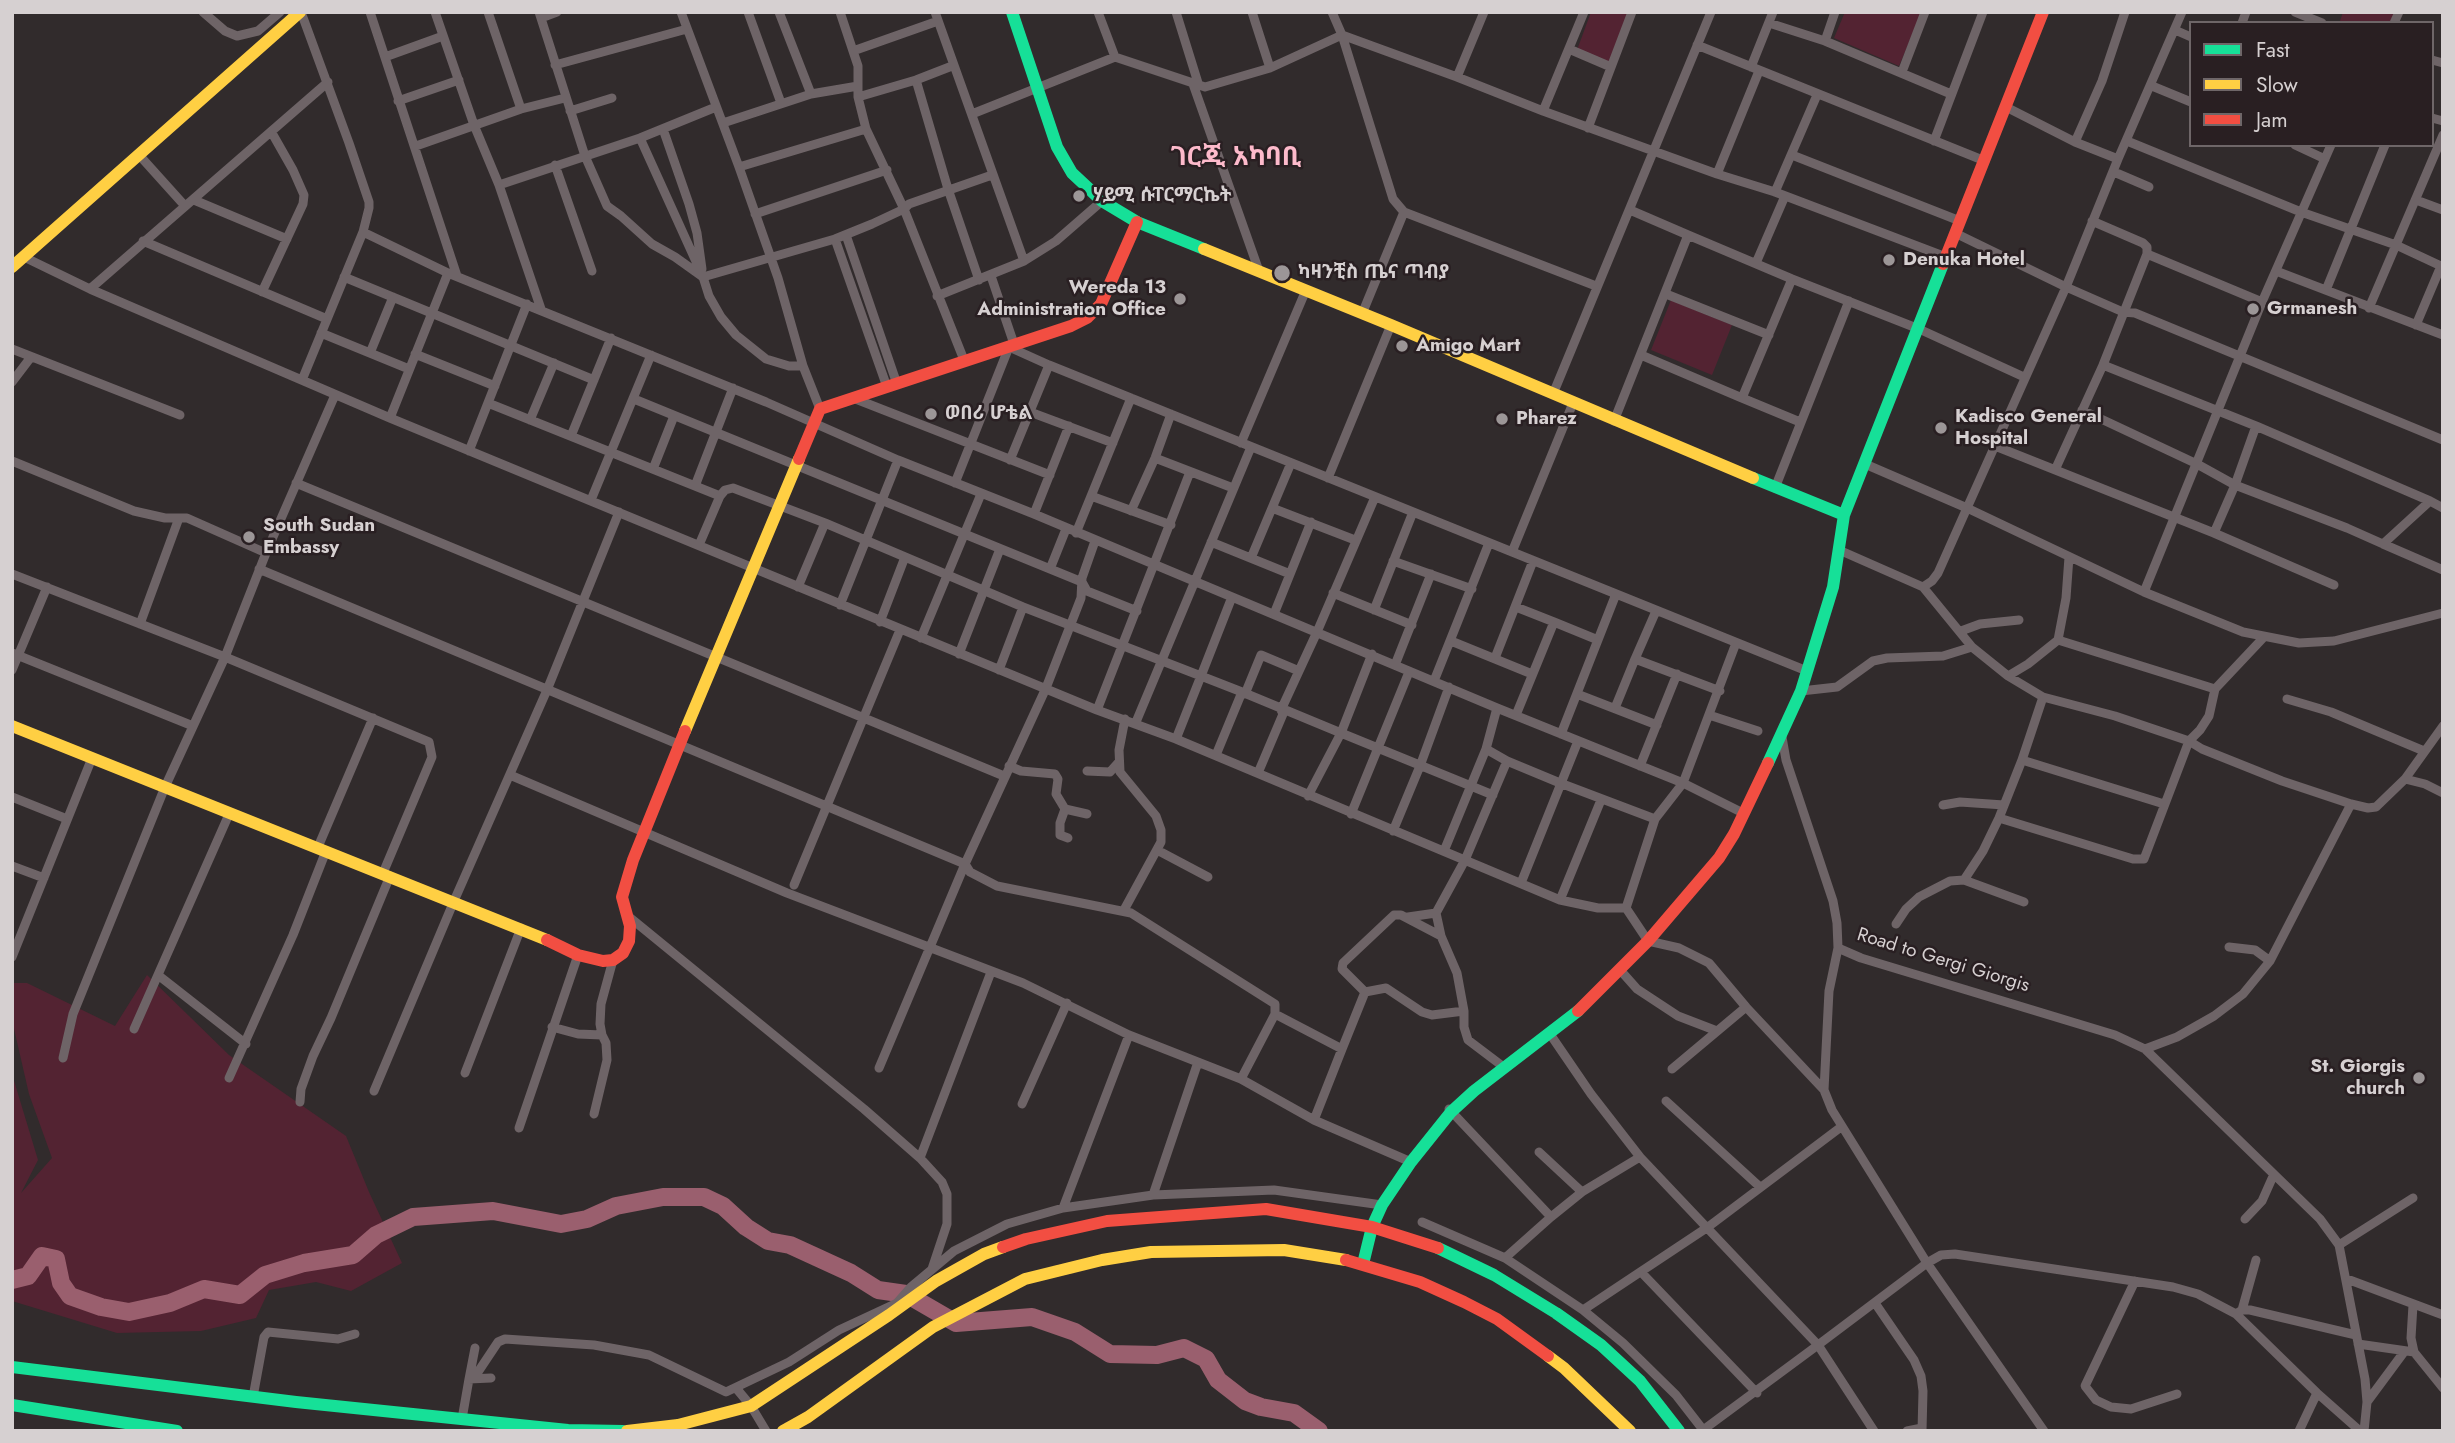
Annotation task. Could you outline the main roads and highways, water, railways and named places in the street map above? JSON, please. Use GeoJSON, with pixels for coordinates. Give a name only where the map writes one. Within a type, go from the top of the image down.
{"type":"FeatureCollection","features":[{"type":"Feature","properties":{"kind":"main road"},"geometry":{"type":"LineString","coordinates":[[12,267],[301,12]]}},
{"type":"Feature","properties":{"kind":"main road"},"geometry":{"type":"LineString","coordinates":[[1012,12],[1057,147],[1072,173],[1102,201],[1137,222],[1391,324],[1614,421],[1844,515]]}},
{"type":"Feature","properties":{"kind":"main road"},"geometry":{"type":"LineString","coordinates":[[1363,1264],[1372,1227],[1382,1205],[1450,1111],[1550,1034],[1621,971],[1719,858],[1782,735],[1801,691],[1833,587],[1844,515],[2043,12]]}},
{"type":"Feature","properties":{"kind":"main road"},"geometry":{"type":"LineString","coordinates":[[12,726],[521,928],[578,955],[603,961],[613,960],[623,953],[629,941],[628,916],[622,897],[644,832],[820,409],[1071,326],[1096,311],[1137,222]]}},
{"type":"Feature","properties":{"kind":"main road"},"geometry":{"type":"LineString","coordinates":[[12,1367],[253,1397],[568,1430],[625,1431],[678,1425],[751,1406],[889,1315],[934,1275],[984,1254],[1027,1239],[1107,1221],[1179,1213],[1266,1209],[1372,1227],[1438,1248],[1494,1275],[1556,1312],[1601,1345],[1640,1381],[1679,1431]]}},
{"type":"Feature","properties":{"kind":"main road"},"geometry":{"type":"LineString","coordinates":[[783,1431],[808,1417],[933,1327],[1025,1279],[1101,1260],[1151,1252],[1216,1250],[1284,1251],[1363,1264],[1420,1282],[1464,1301],[1497,1319],[1564,1368],[1630,1431]]}},
{"type":"Feature","properties":{"kind":"main road"},"geometry":{"type":"LineString","coordinates":[[12,1405],[177,1431]]}},
{"type":"Feature","properties":{"kind":"waterway"},"geometry":{"type":"LineString","coordinates":[[12,1280],[28,1276],[42,1256],[56,1259],[61,1283],[70,1296],[101,1307],[129,1312],[170,1303],[204,1289],[240,1295],[265,1275],[304,1263],[353,1255],[376,1235],[413,1217],[493,1211],[561,1224],[587,1219],[616,1206],[663,1197],[704,1197],[723,1206],[746,1227],[768,1241],[790,1245],[851,1273],[878,1290],[906,1294],[956,1323],[1032,1317],[1075,1332],[1110,1354],[1157,1355],[1184,1348],[1206,1359],[1218,1380],[1245,1401],[1294,1413],[1319,1431]]}},
{"type":"Feature","properties":{"kind":"place","name":"ሃይሚ ሱፐርማርኬት"},"geometry":{"type":"Point","coordinates":[1079,196]}},
{"type":"Feature","properties":{"kind":"place","name":"Denuka Hotel"},"geometry":{"type":"Point","coordinates":[1889,260]}},
{"type":"Feature","properties":{"kind":"place","name":"ካዛንቺስ ጤና ጣብያ"},"geometry":{"type":"Point","coordinates":[1282,273]}},
{"type":"Feature","properties":{"kind":"place","name":"Wereda 13 Administration Office"},"geometry":{"type":"Point","coordinates":[1180,299]}},
{"type":"Feature","properties":{"kind":"place","name":"Grmanesh"},"geometry":{"type":"Point","coordinates":[2253,309]}},
{"type":"Feature","properties":{"kind":"place","name":"Amigo Mart"},"geometry":{"type":"Point","coordinates":[1402,346]}},
{"type":"Feature","properties":{"kind":"place","name":"ወበሪ ሆቴል"},"geometry":{"type":"Point","coordinates":[931,414]}},
{"type":"Feature","properties":{"kind":"place","name":"Pharez"},"geometry":{"type":"Point","coordinates":[1502,419]}},
{"type":"Feature","properties":{"kind":"place","name":"Kadisco General Hospital"},"geometry":{"type":"Point","coordinates":[1941,428]}},
{"type":"Feature","properties":{"kind":"place","name":"South Sudan Embassy"},"geometry":{"type":"Point","coordinates":[249,537]}},
{"type":"Feature","properties":{"kind":"place","name":"St. Giorgis church"},"geometry":{"type":"Point","coordinates":[2419,1078]}},
{"type":"Feature","properties":{"kind":"district","name":"ገርጂ አካባቢ"},"geometry":{"type":"Point","coordinates":[1236,159]}}]}
